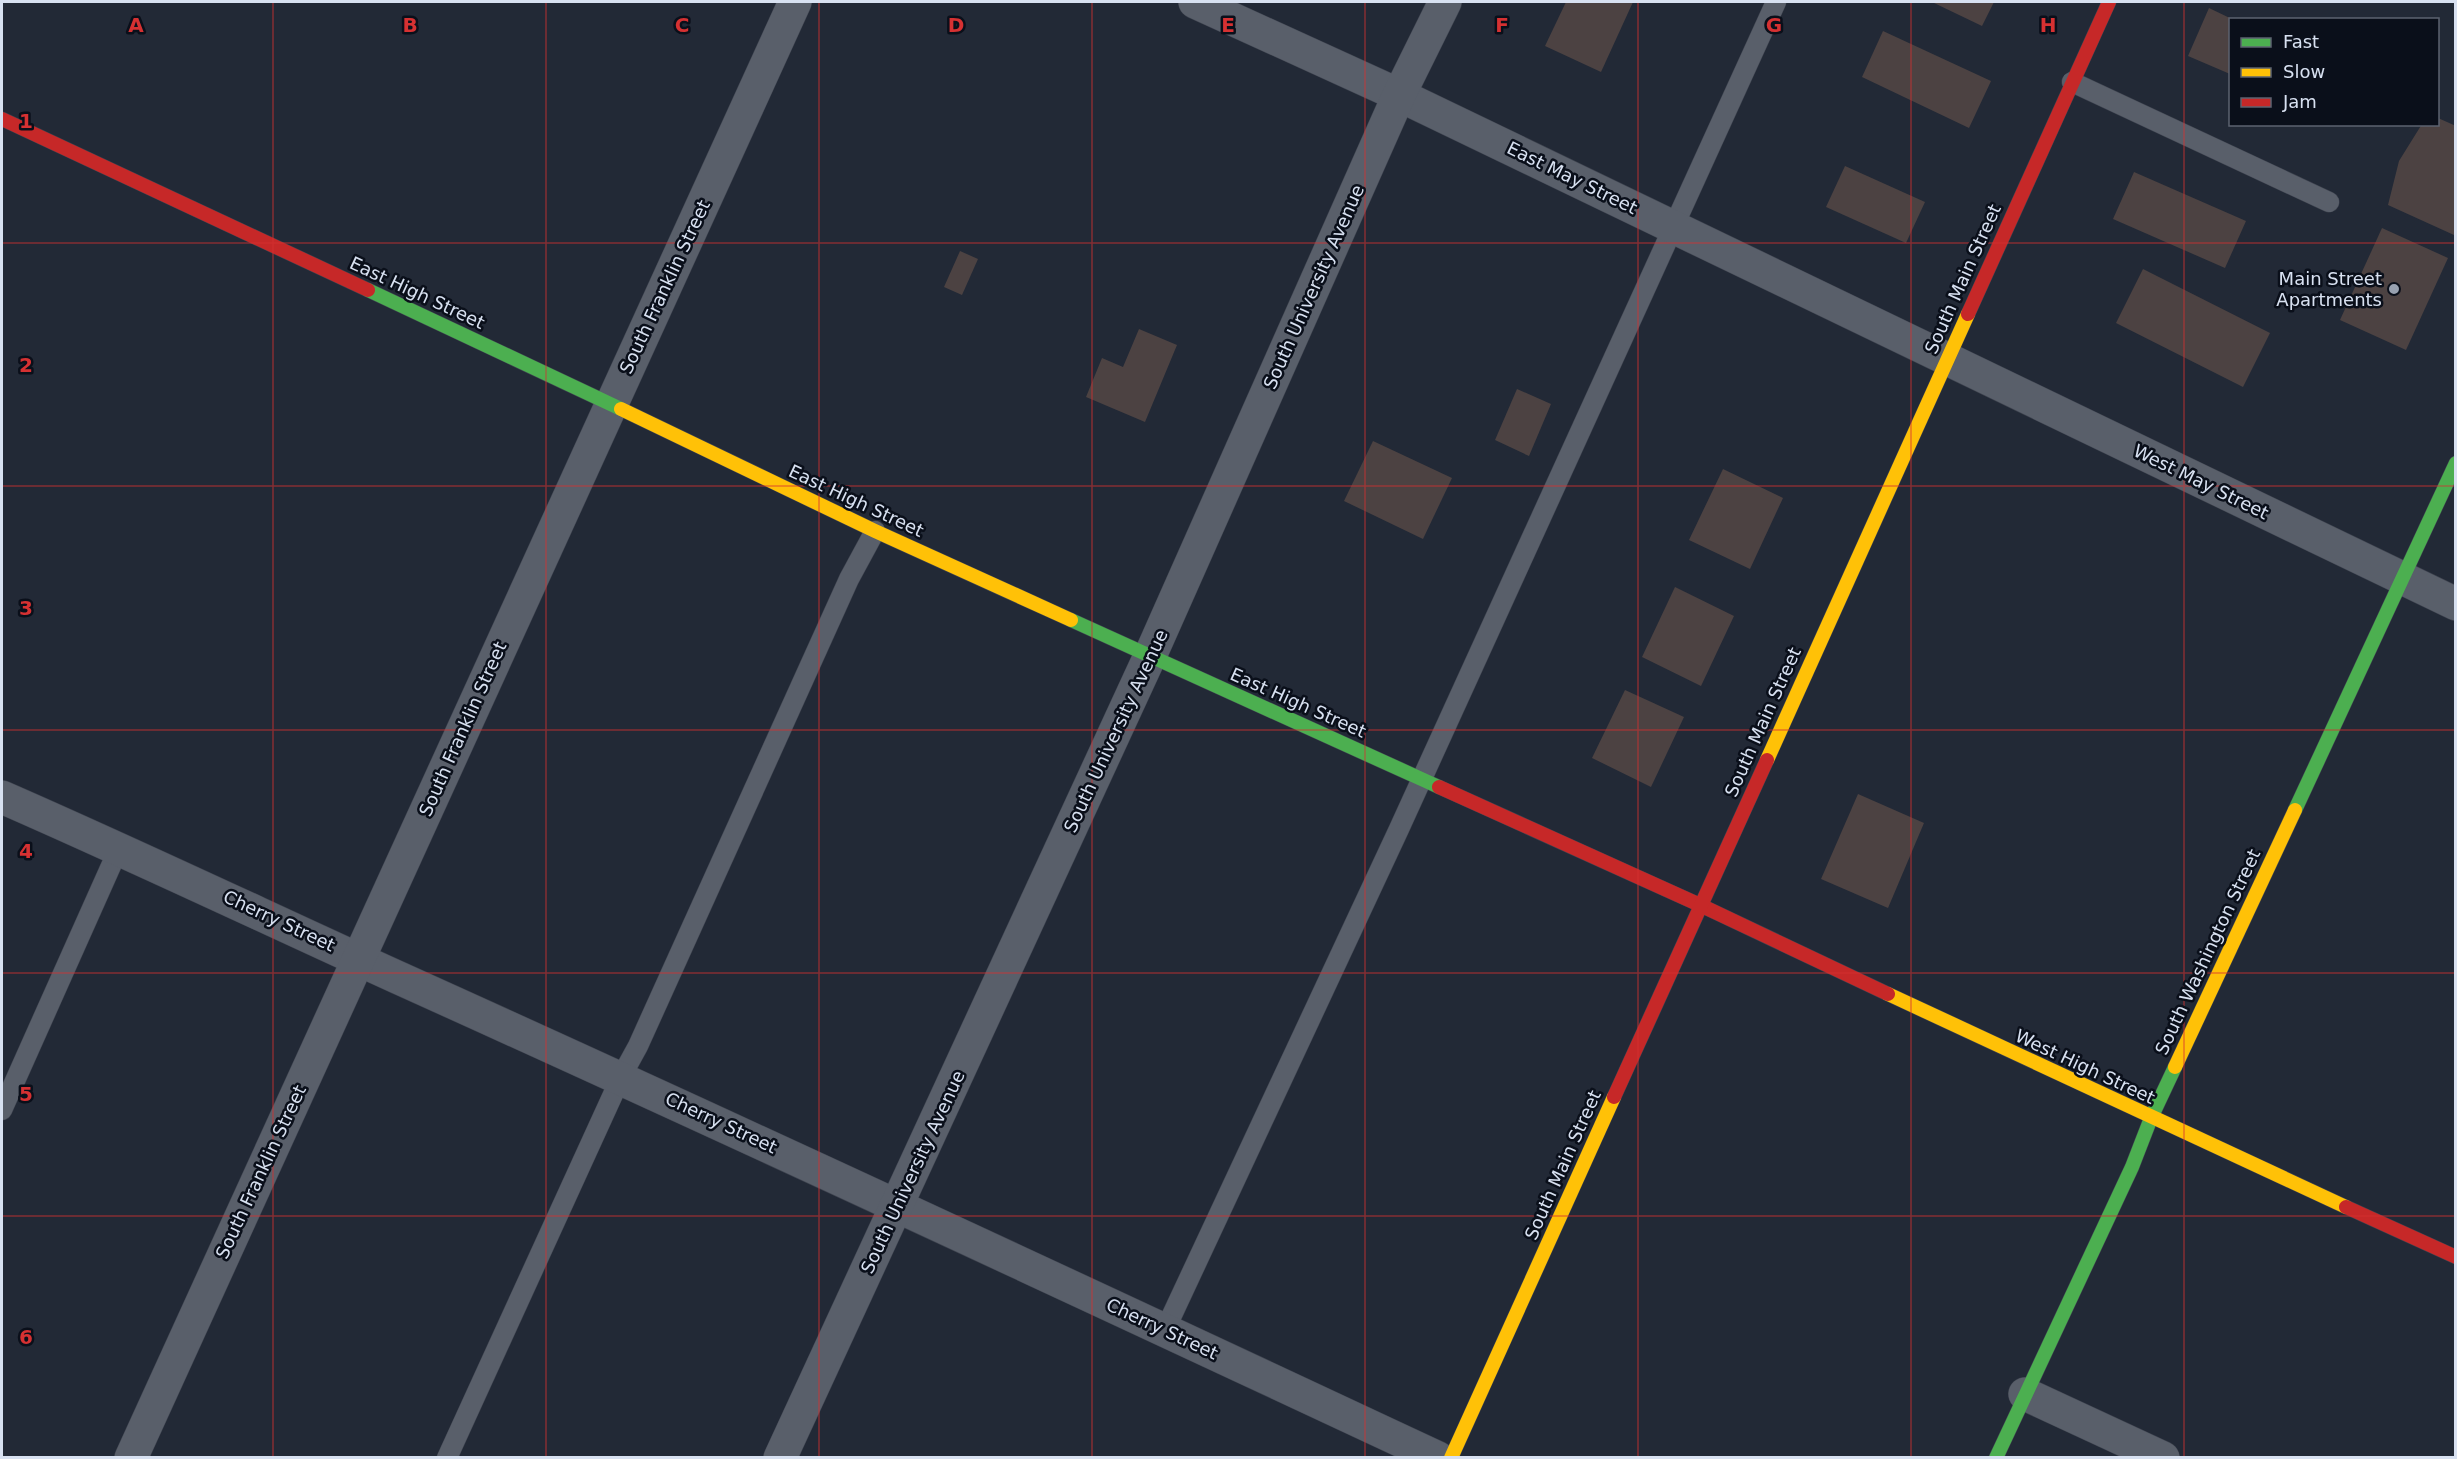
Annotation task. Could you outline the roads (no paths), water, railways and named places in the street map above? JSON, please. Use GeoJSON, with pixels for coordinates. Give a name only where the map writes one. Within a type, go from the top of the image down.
{"type":"FeatureCollection","features":[{"type":"Feature","properties":{"kind":"main road","name":"South Main Street"},"geometry":{"type":"LineString","coordinates":[[1451,1458],[2109,2]]}},
{"type":"Feature","properties":{"kind":"main road","name":"East High Street"},"geometry":{"type":"LineString","coordinates":[[2,119],[611,404],[875,531],[1700,905]]}},
{"type":"Feature","properties":{"kind":"main road","name":"South Washington Street"},"geometry":{"type":"LineString","coordinates":[[1996,1458],[2132,1167],[2151,1118],[2456,463]]}},
{"type":"Feature","properties":{"kind":"main road","name":"West High Street"},"geometry":{"type":"LineString","coordinates":[[1700,905],[2151,1118],[2456,1257]]}},
{"type":"Feature","properties":{"kind":"street","name":"South Franklin Street"},"geometry":{"type":"LineString","coordinates":[[131,1458],[795,2]]}},
{"type":"Feature","properties":{"kind":"street","name":"East May Street"},"geometry":{"type":"LineString","coordinates":[[1195,2],[1399,95],[1946,359]]}},
{"type":"Feature","properties":{"kind":"street","name":"South University Avenue"},"geometry":{"type":"LineString","coordinates":[[780,1458],[1150,656],[1399,95],[1445,2]]}},
{"type":"Feature","properties":{"kind":"street","name":"West May Street"},"geometry":{"type":"LineString","coordinates":[[1946,359],[2456,604]]}},
{"type":"Feature","properties":{"kind":"street","name":"Cherry Street"},"geometry":{"type":"LineString","coordinates":[[2,797],[621,1077],[1438,1458]]}},
{"type":"Feature","properties":{"kind":"street"},"geometry":{"type":"LineString","coordinates":[[2025,1394],[2163,1458]]}},
{"type":"Feature","properties":{"kind":"lane"},"geometry":{"type":"LineString","coordinates":[[1165,1330],[1422,779],[1776,2]]}},
{"type":"Feature","properties":{"kind":"lane"},"geometry":{"type":"LineString","coordinates":[[2072,82],[2329,202]]}},
{"type":"Feature","properties":{"kind":"lane"},"geometry":{"type":"LineString","coordinates":[[447,1458],[621,1077],[648,1025],[849,579],[875,531]]}},
{"type":"Feature","properties":{"kind":"lane"},"geometry":{"type":"LineString","coordinates":[[2,1110],[119,848]]}},
{"type":"Feature","properties":{"kind":"place","name":"Main Street Apartments"},"geometry":{"type":"Point","coordinates":[2394,289]}}]}
